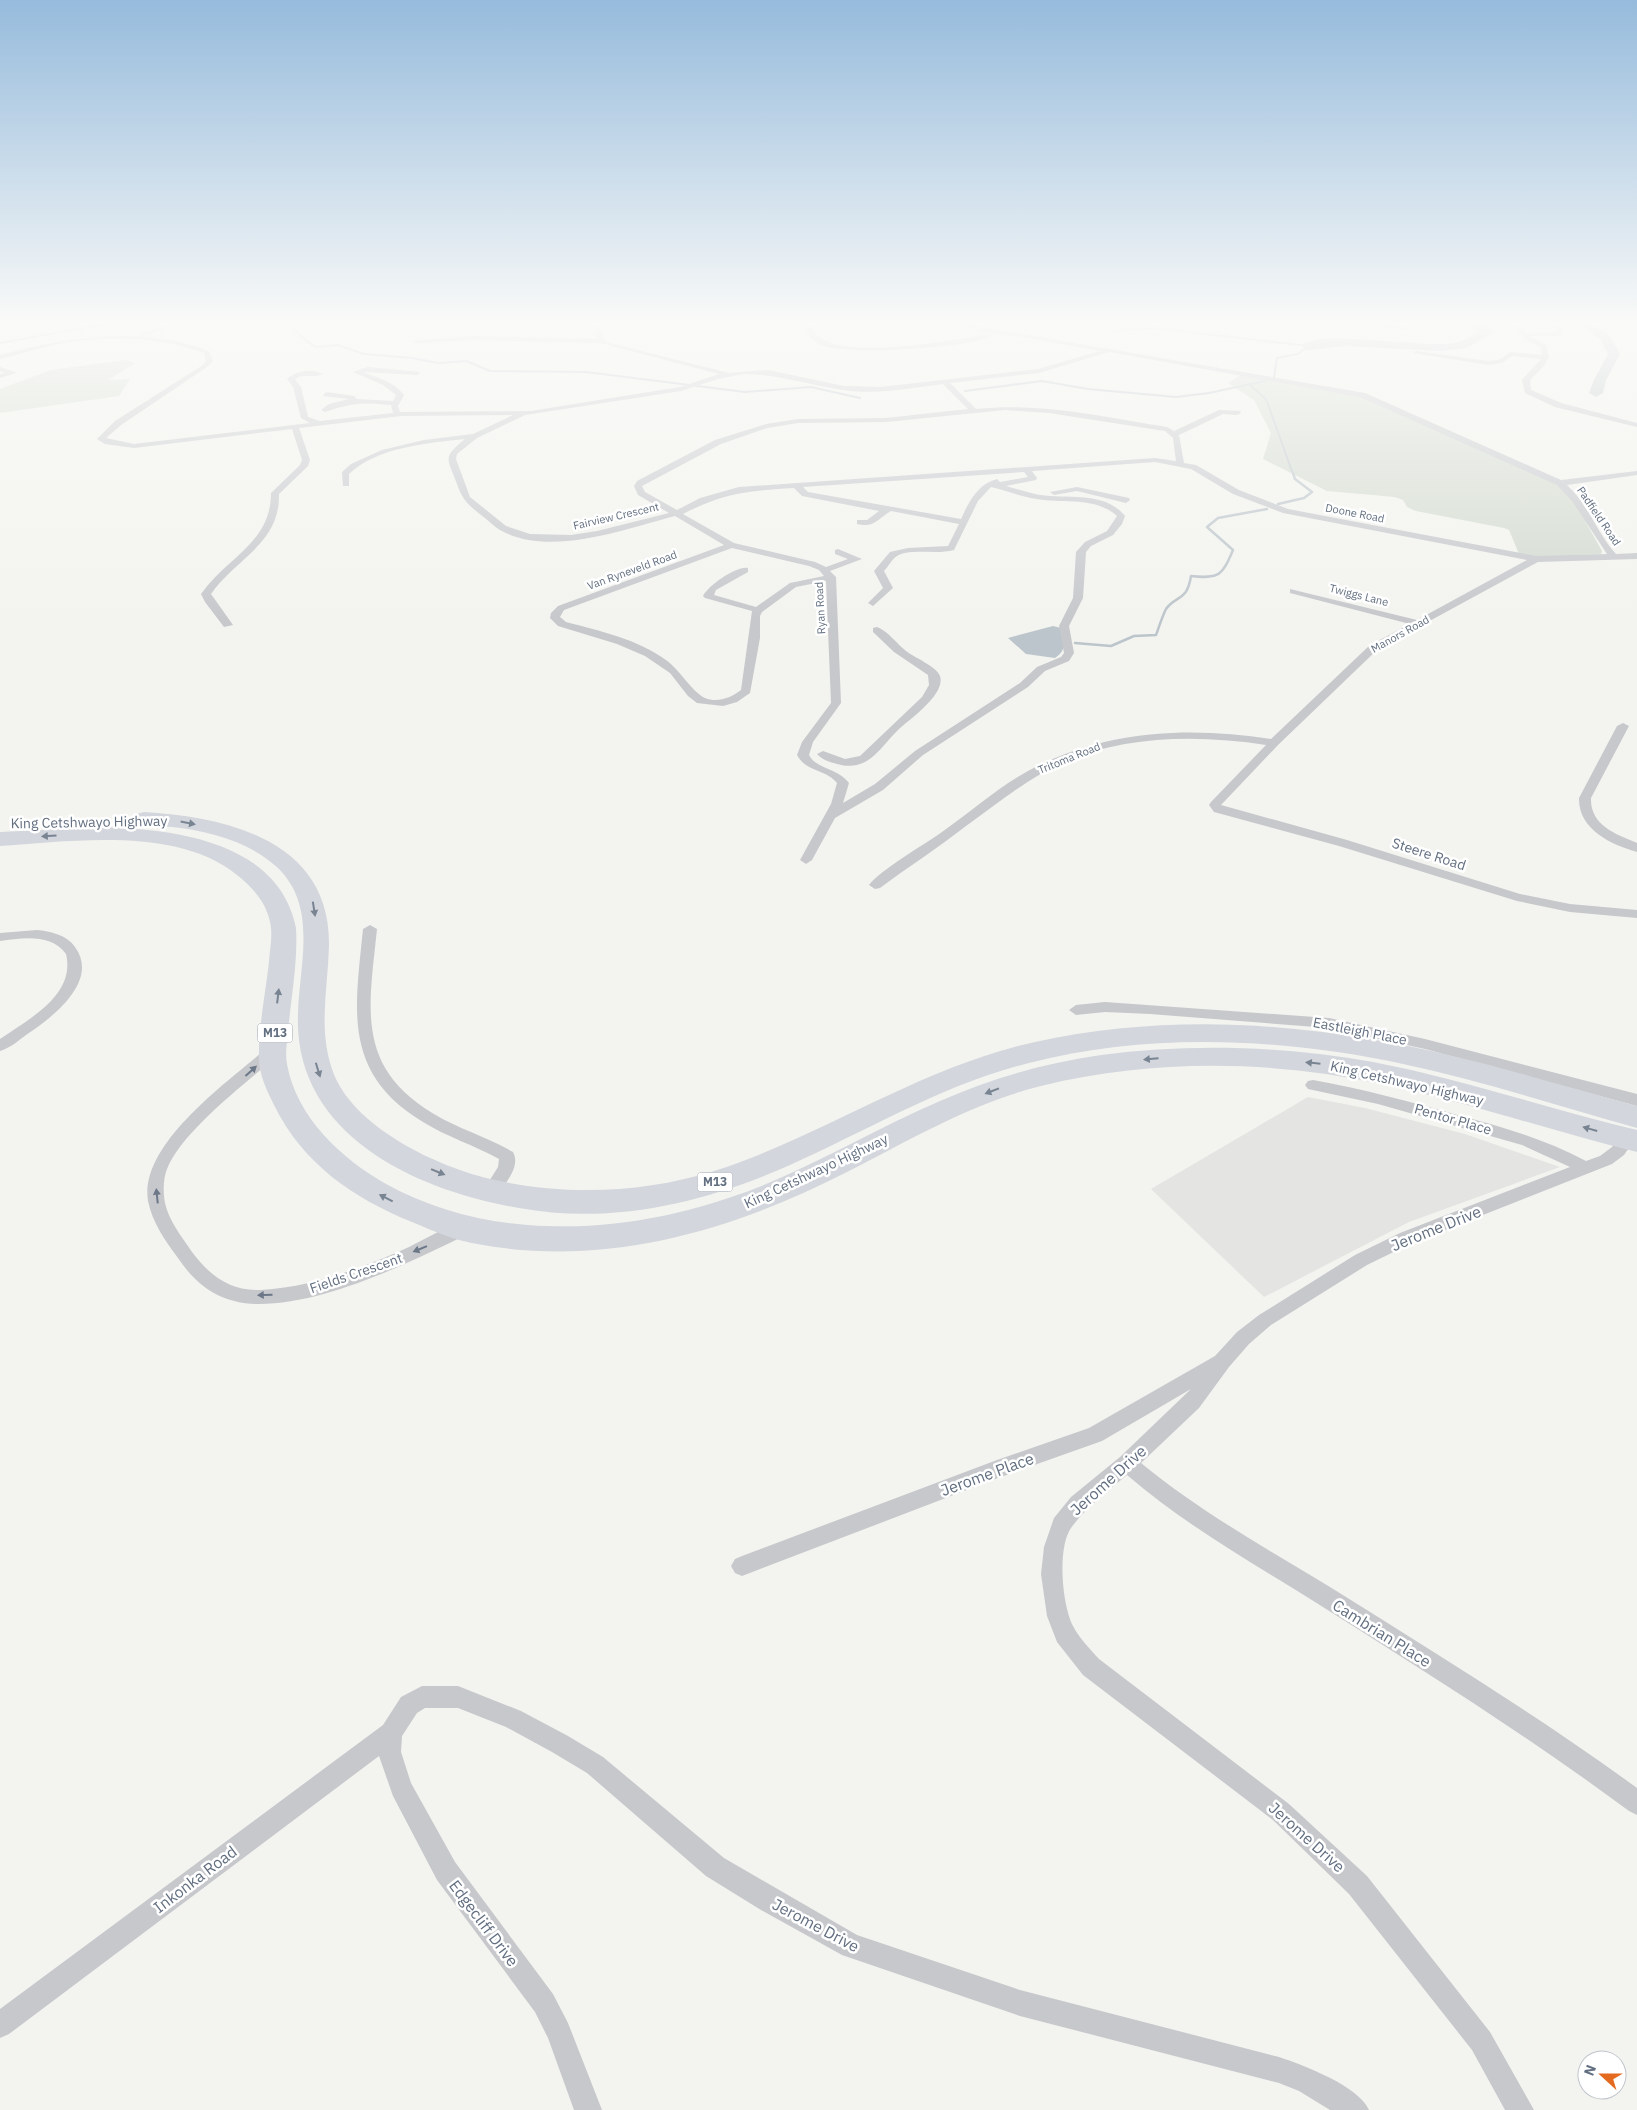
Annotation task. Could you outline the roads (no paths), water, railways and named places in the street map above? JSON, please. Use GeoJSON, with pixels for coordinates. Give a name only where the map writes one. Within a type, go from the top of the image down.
{"type":"FeatureCollection","features":[{"type":"Feature","properties":{"kind":"highway","name":"King Cetshwayo Highway"},"geometry":{"type":"LineString","coordinates":[[0,823],[124,819],[182,821],[235,834],[277,855],[294,870],[312,897],[317,937],[310,1012],[312,1044],[324,1086],[356,1126],[382,1144],[408,1159],[491,1191],[563,1201],[610,1201],[678,1192],[746,1172],[934,1083],[1026,1054],[1122,1036],[1257,1035],[1361,1047],[1424,1060],[1634,1132]]}},
{"type":"Feature","properties":{"kind":"highway","name":"King Cetshwayo Highway"},"geometry":{"type":"LineString","coordinates":[[0,839],[104,834],[160,837],[182,841],[209,851],[247,871],[267,891],[284,920],[282,962],[272,1052],[276,1077],[294,1119],[327,1157],[351,1178],[386,1200],[448,1224],[504,1236],[580,1240],[622,1237],[662,1230],[752,1203],[809,1178],[920,1122],[996,1089],[1083,1068],[1170,1058],[1248,1057],[1361,1070],[1477,1098],[1634,1132]]}},
{"type":"Feature","properties":{"kind":"street"},"geometry":{"type":"LineString","coordinates":[[117,423],[102,436],[103,441],[125,445],[147,445],[324,423]]}},
{"type":"Feature","properties":{"kind":"street","name":"Fairview Crescent"},"geometry":{"type":"LineString","coordinates":[[346,484],[346,474],[360,461],[395,449],[438,440],[474,436],[505,423]]}},
{"type":"Feature","properties":{"kind":"street","name":"Ryan Road"},"geometry":{"type":"LineString","coordinates":[[782,423],[766,426],[705,448],[640,483],[638,486],[641,492],[731,545],[800,560],[828,573],[837,694],[830,716],[803,750],[804,759],[808,764]]}},
{"type":"Feature","properties":{"kind":"street"},"geometry":{"type":"LineString","coordinates":[[1141,423],[1167,429],[1174,434],[1180,463]]}},
{"type":"Feature","properties":{"kind":"street"},"geometry":{"type":"LineString","coordinates":[[1174,434],[1197,423]]}},
{"type":"Feature","properties":{"kind":"street","name":"Padfield Road"},"geometry":{"type":"LineString","coordinates":[[1426,423],[1560,483],[1571,493],[1602,544],[1614,557]]}},
{"type":"Feature","properties":{"kind":"street"},"geometry":{"type":"LineString","coordinates":[[228,625],[208,600],[206,594],[262,537],[275,509],[276,490],[304,466],[306,460],[295,427]]}},
{"type":"Feature","properties":{"kind":"street","name":"Fairview Crescent"},"geometry":{"type":"LineString","coordinates":[[474,436],[452,456],[464,493],[469,501],[503,528],[514,534],[546,538],[581,538],[678,514]]}},
{"type":"Feature","properties":{"kind":"street","name":"Doone Road"},"geometry":{"type":"LineString","coordinates":[[1030,473],[1132,460],[1180,463],[1203,472],[1218,483],[1260,503],[1286,511],[1536,559]]}},
{"type":"Feature","properties":{"kind":"street"},"geometry":{"type":"LineString","coordinates":[[678,514],[703,500],[725,492],[796,485],[1160,466],[1177,469],[1218,483]]}},
{"type":"Feature","properties":{"kind":"street"},"geometry":{"type":"LineString","coordinates":[[745,570],[712,588],[708,596],[758,610],[793,585],[828,573],[869,563],[899,552],[951,548],[975,498],[991,485],[1030,473]]}},
{"type":"Feature","properties":{"kind":"street"},"geometry":{"type":"LineString","coordinates":[[1560,483],[1637,473]]}},
{"type":"Feature","properties":{"kind":"street"},"geometry":{"type":"LineString","coordinates":[[796,485],[805,494],[887,510],[896,508],[964,522]]}},
{"type":"Feature","properties":{"kind":"street"},"geometry":{"type":"LineString","coordinates":[[830,816],[879,787],[919,753],[1024,685],[1041,669],[1065,659],[1069,653],[1064,626],[1078,598],[1081,552],[1088,544],[1110,533],[1118,524],[1121,516],[1114,510],[1098,503],[1037,496],[991,485]]}},
{"type":"Feature","properties":{"kind":"street"},"geometry":{"type":"LineString","coordinates":[[1037,496],[1056,491],[1077,489],[1126,500]]}},
{"type":"Feature","properties":{"kind":"street"},"geometry":{"type":"LineString","coordinates":[[860,522],[871,523],[887,510]]}},
{"type":"Feature","properties":{"kind":"street","name":"Van Ryneveld Road"},"geometry":{"type":"LineString","coordinates":[[731,545],[561,608],[555,616],[562,624],[647,652],[675,672],[692,694],[706,702],[717,703],[736,699],[746,691],[755,638],[755,616],[758,610]]}},
{"type":"Feature","properties":{"kind":"street"},"geometry":{"type":"LineString","coordinates":[[838,552],[869,563],[879,574],[888,588],[874,603]]}},
{"type":"Feature","properties":{"kind":"street"},"geometry":{"type":"LineString","coordinates":[[1626,556],[1637,569]]}},
{"type":"Feature","properties":{"kind":"street","name":"Manors Road"},"geometry":{"type":"LineString","coordinates":[[1216,808],[1219,799],[1365,653],[1536,559],[1637,556]]}},
{"type":"Feature","properties":{"kind":"street","name":"Twiggs Lane"},"geometry":{"type":"LineString","coordinates":[[1293,591],[1419,623]]}},
{"type":"Feature","properties":{"kind":"street"},"geometry":{"type":"LineString","coordinates":[[823,754],[846,763],[858,762],[869,756],[879,748],[892,730],[917,708],[934,688],[935,682],[932,673],[898,651],[877,630]]}},
{"type":"Feature","properties":{"kind":"street"},"geometry":{"type":"LineString","coordinates":[[1622,726],[1585,798],[1583,808],[1585,814],[1608,835],[1637,848]]}},
{"type":"Feature","properties":{"kind":"street","name":"Tritoma Road"},"geometry":{"type":"LineString","coordinates":[[875,885],[1026,777],[1092,747],[1127,741],[1202,737],[1240,738],[1274,744]]}},
{"type":"Feature","properties":{"kind":"street"},"geometry":{"type":"LineString","coordinates":[[808,764],[834,744]]}},
{"type":"Feature","properties":{"kind":"street"},"geometry":{"type":"LineString","coordinates":[[806,860],[830,816],[843,784],[838,776],[808,764]]}},
{"type":"Feature","properties":{"kind":"street","name":"Steere Road"},"geometry":{"type":"LineString","coordinates":[[1216,808],[1343,843],[1517,898],[1570,908],[1637,914]]}},
{"type":"Feature","properties":{"kind":"street"},"geometry":{"type":"LineString","coordinates":[[370,929],[363,1010],[363,1034],[366,1049],[378,1072],[411,1106],[435,1122],[507,1156],[506,1168],[491,1191]]}},
{"type":"Feature","properties":{"kind":"street"},"geometry":{"type":"LineString","coordinates":[[0,937],[43,936],[62,942],[74,954],[76,970],[67,991],[55,1006],[0,1046]]}},
{"type":"Feature","properties":{"kind":"street","name":"Eastleigh Place"},"geometry":{"type":"LineString","coordinates":[[1076,1010],[1105,1007],[1150,1008],[1329,1023],[1425,1044],[1637,1100]]}},
{"type":"Feature","properties":{"kind":"street","name":"Fields Crescent"},"geometry":{"type":"LineString","coordinates":[[272,1052],[194,1124],[167,1155],[160,1167],[156,1196],[161,1213],[169,1231],[200,1274],[216,1288],[234,1295],[296,1293],[339,1282],[426,1247],[464,1228]]}},
{"type":"Feature","properties":{"kind":"street","name":"Pentor Place"},"geometry":{"type":"LineString","coordinates":[[1313,1085],[1378,1098],[1527,1140],[1587,1168]]}},
{"type":"Feature","properties":{"kind":"street","name":"Jerome Drive"},"geometry":{"type":"LineString","coordinates":[[1520,2110],[1481,2041],[1358,1885],[1281,1812],[1091,1667],[1075,1649],[1065,1634],[1058,1616],[1052,1574],[1054,1547],[1061,1525],[1078,1504],[1127,1463],[1192,1402],[1243,1338],[1265,1320],[1361,1260],[1406,1238],[1606,1160],[1618,1151],[1634,1132]]}},
{"type":"Feature","properties":{"kind":"street","name":"Jerome Place"},"geometry":{"type":"LineString","coordinates":[[742,1566],[997,1469],[1095,1434],[1222,1362]]}},
{"type":"Feature","properties":{"kind":"street","name":"Cambrian Place"},"geometry":{"type":"LineString","coordinates":[[1127,1463],[1187,1510],[1442,1670],[1595,1771],[1637,1803]]}},
{"type":"Feature","properties":{"kind":"street","name":"Jerome Drive"},"geometry":{"type":"LineString","coordinates":[[391,1733],[409,1704],[422,1697],[458,1697],[476,1704],[513,1719],[595,1765],[716,1867],[770,1901],[851,1946],[1020,2003],[1279,2070],[1307,2080],[1355,2110]]}},
{"type":"Feature","properties":{"kind":"street","name":"Inkonka Road"},"geometry":{"type":"LineString","coordinates":[[0,2025],[391,1733]]}},
{"type":"Feature","properties":{"kind":"street","name":"Edgecliff Drive"},"geometry":{"type":"LineString","coordinates":[[391,1733],[388,1752],[392,1766],[423,1832],[446,1871],[544,2004],[560,2032],[588,2110]]}},
{"type":"Feature","properties":{"kind":"waterway"},"geometry":{"type":"LineString","coordinates":[[1275,423],[1293,474]]}},
{"type":"Feature","properties":{"kind":"waterway"},"geometry":{"type":"LineString","coordinates":[[1278,504],[1304,498],[1312,492],[1295,479],[1293,473]]}},
{"type":"Feature","properties":{"kind":"waterway"},"geometry":{"type":"LineString","coordinates":[[1075,643],[1111,646],[1134,636],[1156,635],[1166,609],[1184,594],[1191,576],[1214,576],[1222,570],[1229,559],[1233,550],[1207,527],[1218,518],[1267,509]]}}]}
